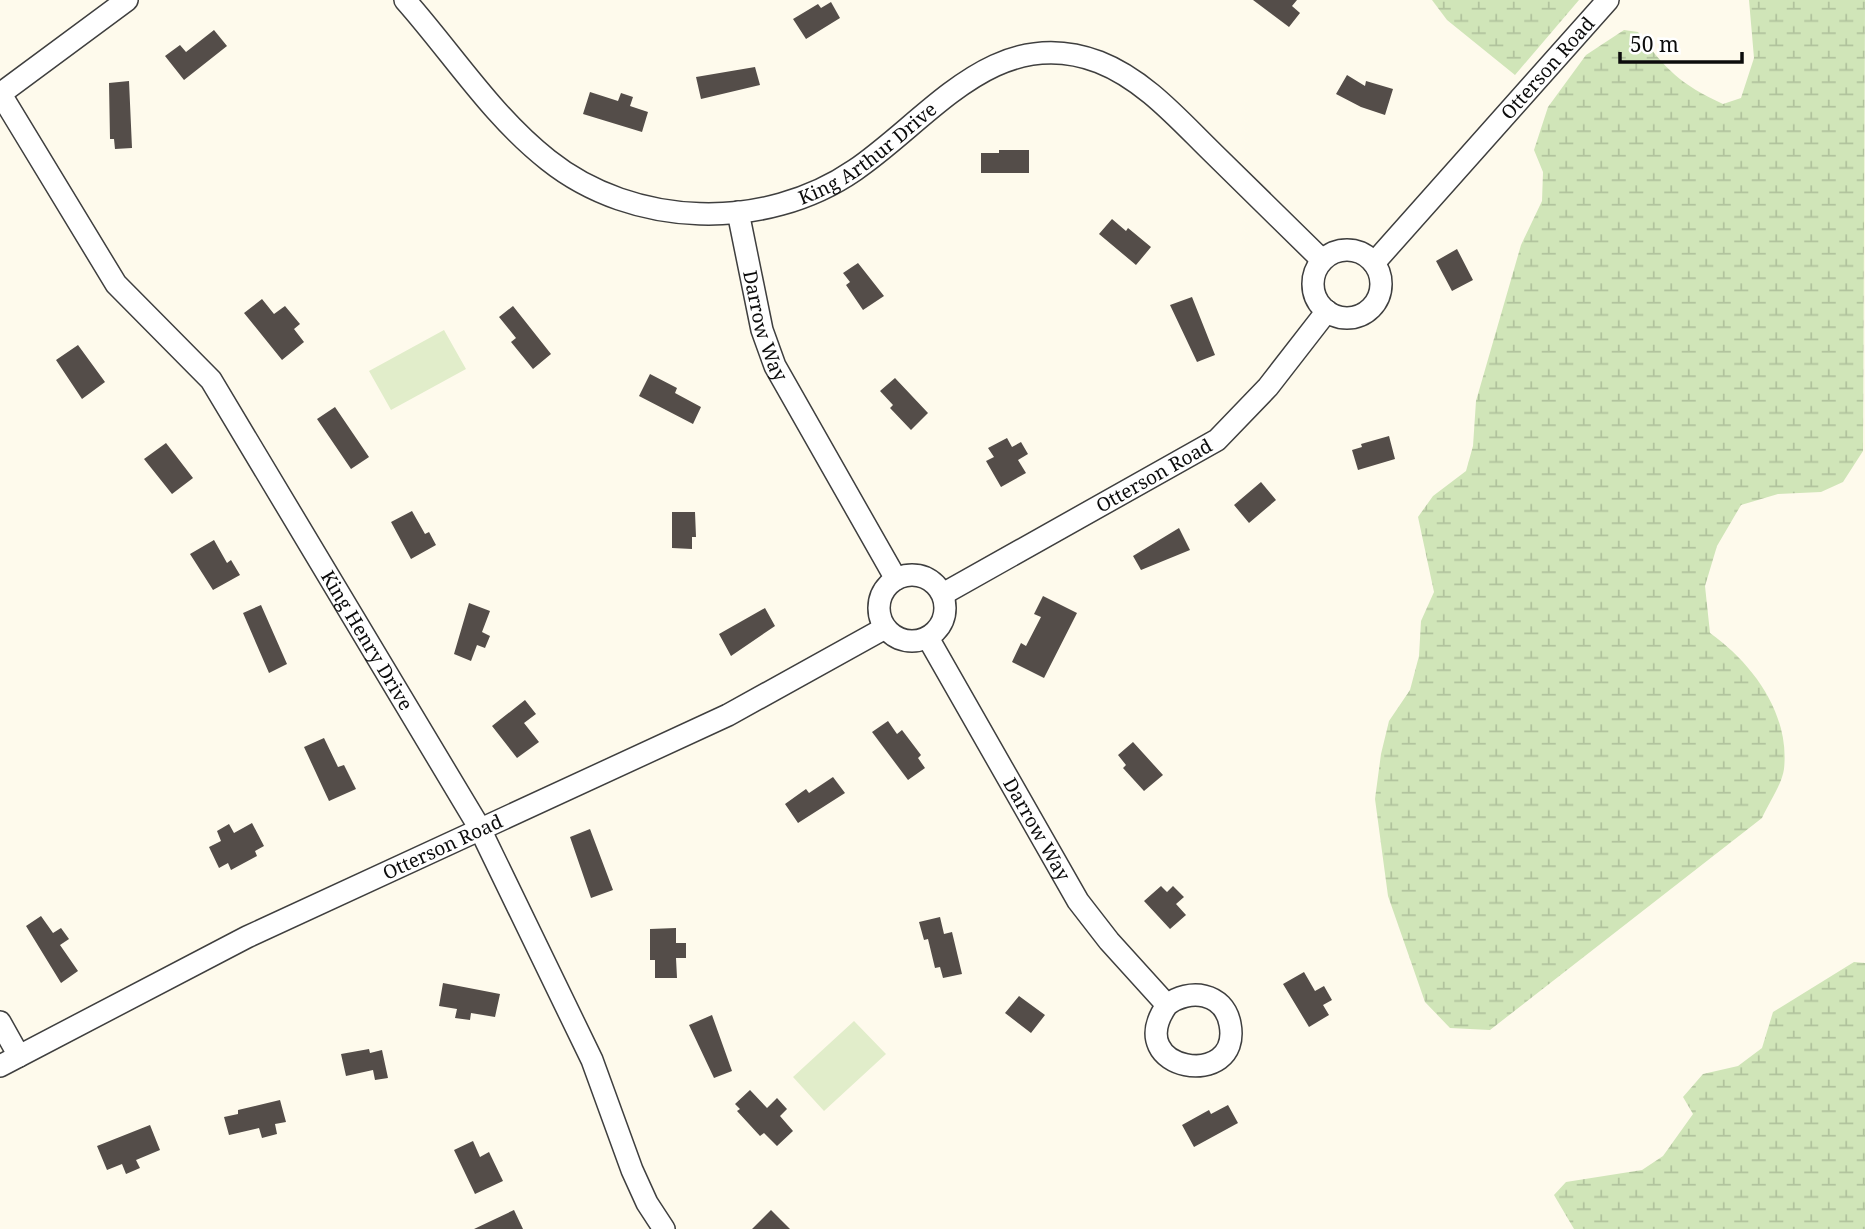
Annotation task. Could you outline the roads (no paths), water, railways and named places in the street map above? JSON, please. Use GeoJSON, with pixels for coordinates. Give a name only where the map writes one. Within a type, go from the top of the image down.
{"type":"FeatureCollection","features":[{"type":"Feature","properties":{"kind":"street"},"geometry":{"type":"LineString","coordinates":[[0,94],[127,0]]}},
{"type":"Feature","properties":{"kind":"street","name":"King Arthur Drive"},"geometry":{"type":"LineString","coordinates":[[405,0],[494,108],[550,162],[599,192],[654,211],[738,212],[803,196],[839,180],[980,71],[1000,62],[1052,54],[1098,61],[1147,90],[1322,260]]}},
{"type":"Feature","properties":{"kind":"street","name":"Otterson Road"},"geometry":{"type":"LineString","coordinates":[[1374,263],[1608,0]]}},
{"type":"Feature","properties":{"kind":"street","name":"King Henry Drive"},"geometry":{"type":"LineString","coordinates":[[0,94],[116,284],[211,380],[480,827],[592,1060],[632,1170],[647,1203],[664,1229]]}},
{"type":"Feature","properties":{"kind":"street","name":"Darrow Way"},"geometry":{"type":"LineString","coordinates":[[738,212],[762,330],[775,366],[896,579]]}},
{"type":"Feature","properties":{"kind":"street"},"geometry":{"type":"LineString","coordinates":[[1339,250],[1349,250],[1359,251],[1374,263],[1381,283],[1375,303],[1368,311],[1348,318],[1327,311],[1320,304],[1313,287],[1317,268],[1322,260],[1339,250]]}},
{"type":"Feature","properties":{"kind":"street","name":"Otterson Road"},"geometry":{"type":"LineString","coordinates":[[943,594],[1217,440],[1268,387],[1327,311]]}},
{"type":"Feature","properties":{"kind":"street"},"geometry":{"type":"LineString","coordinates":[[922,576],[931,580],[943,594],[944,619],[928,638],[905,641],[886,628],[880,613],[881,597],[896,579],[922,576]]}},
{"type":"Feature","properties":{"kind":"street","name":"Otterson Road"},"geometry":{"type":"LineString","coordinates":[[0,1066],[247,937],[480,827],[728,715],[886,628]]}},
{"type":"Feature","properties":{"kind":"street","name":"Darrow Way"},"geometry":{"type":"LineString","coordinates":[[928,638],[1078,901],[1109,941],[1167,1005]]}},
{"type":"Feature","properties":{"kind":"street"},"geometry":{"type":"LineString","coordinates":[[0,1022],[19,1056]]}}]}
